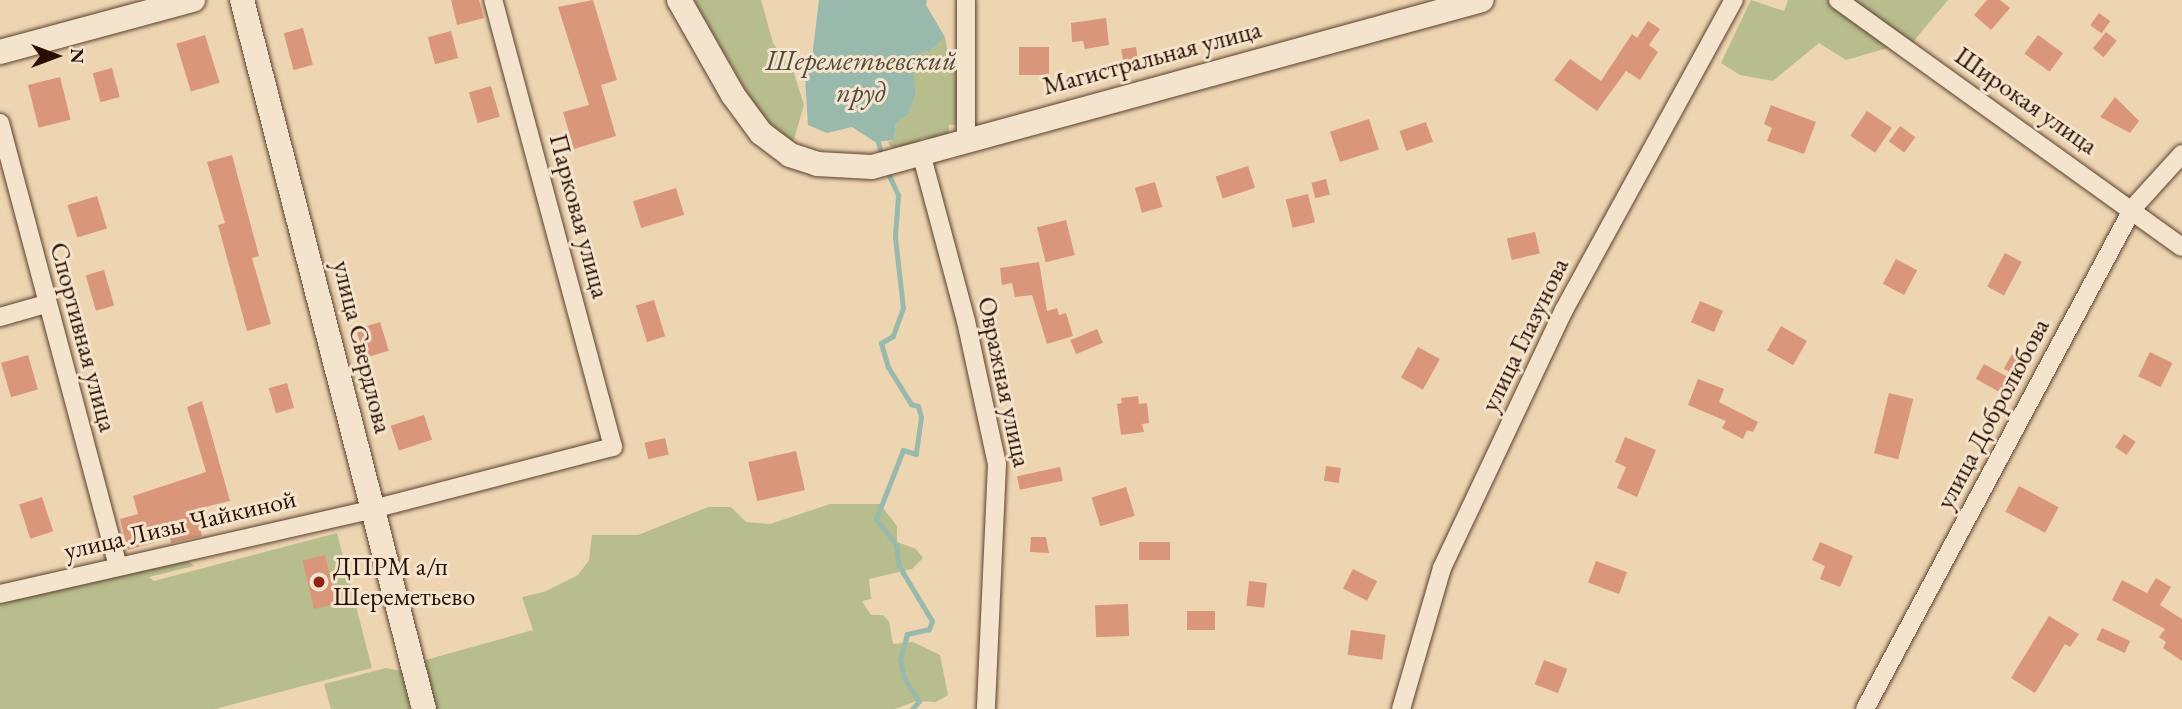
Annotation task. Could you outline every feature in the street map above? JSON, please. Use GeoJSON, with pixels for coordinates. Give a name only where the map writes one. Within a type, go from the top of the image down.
{"type":"FeatureCollection","features":[{"type":"Feature","properties":{"kind":"street"},"geometry":{"type":"LineString","coordinates":[[0,52],[193,0]]}},
{"type":"Feature","properties":{"kind":"street","name":"улица Свердлова"},"geometry":{"type":"LineString","coordinates":[[242,0],[424,709]]}},
{"type":"Feature","properties":{"kind":"street","name":"Парковая улица"},"geometry":{"type":"LineString","coordinates":[[493,0],[613,447]]}},
{"type":"Feature","properties":{"kind":"street","name":"Магистральная улица"},"geometry":{"type":"LineString","coordinates":[[679,0],[733,94],[761,133],[790,155],[817,164],[872,167],[966,139],[1482,0]]}},
{"type":"Feature","properties":{"kind":"street"},"geometry":{"type":"LineString","coordinates":[[966,0],[966,139]]}},
{"type":"Feature","properties":{"kind":"street","name":"улица Глазунова"},"geometry":{"type":"LineString","coordinates":[[1402,709],[1442,568],[1564,310],[1734,0]]}},
{"type":"Feature","properties":{"kind":"street","name":"Широкая улица"},"geometry":{"type":"LineString","coordinates":[[1838,0],[2133,208],[2182,247]]}},
{"type":"Feature","properties":{"kind":"street","name":"Спортивная улица"},"geometry":{"type":"LineString","coordinates":[[0,123],[117,564]]}},
{"type":"Feature","properties":{"kind":"street","name":"Овражная улица"},"geometry":{"type":"LineString","coordinates":[[920,154],[966,321],[997,464],[986,709]]}},
{"type":"Feature","properties":{"kind":"street","name":"улица Добролюбова"},"geometry":{"type":"LineString","coordinates":[[1865,709],[2133,208],[2182,155]]}},
{"type":"Feature","properties":{"kind":"street"},"geometry":{"type":"LineString","coordinates":[[0,317],[46,304]]}},
{"type":"Feature","properties":{"kind":"street","name":"улица Лизы Чайкиной"},"geometry":{"type":"LineString","coordinates":[[0,594],[117,564],[373,509],[613,447]]}},
{"type":"Feature","properties":{"kind":"green space"},"geometry":{"type":"Polygon","coordinates":[[[694,0],[761,0],[773,43],[793,70],[804,105],[792,146],[766,126],[694,0]]]}},
{"type":"Feature","properties":{"kind":"green space"},"geometry":{"type":"Polygon","coordinates":[[[1751,0],[1784,11],[1788,0],[1833,0],[1898,45],[1846,60],[1819,43],[1773,81],[1740,75],[1721,63],[1751,0]]]}},
{"type":"Feature","properties":{"kind":"green space"},"geometry":{"type":"Polygon","coordinates":[[[1852,0],[1948,0],[1912,43],[1852,0]]]}},
{"type":"Feature","properties":{"kind":"green space"},"geometry":{"type":"Polygon","coordinates":[[[945,37],[948,54],[958,57],[962,124],[949,125],[948,140],[923,138],[911,146],[891,147],[888,142],[894,140],[896,123],[908,115],[916,95],[912,69],[920,53],[929,52],[945,37]]]}},
{"type":"Feature","properties":{"kind":"green space"},"geometry":{"type":"Polygon","coordinates":[[[830,504],[880,504],[897,526],[897,542],[916,549],[923,558],[912,569],[869,579],[871,599],[862,601],[871,615],[883,615],[889,621],[893,644],[913,642],[940,655],[948,695],[936,702],[916,701],[895,709],[434,709],[422,661],[533,630],[522,597],[544,592],[578,575],[589,560],[592,535],[638,535],[708,507],[731,507],[746,522],[770,524],[830,504]]]}},
{"type":"Feature","properties":{"kind":"green space"},"geometry":{"type":"Polygon","coordinates":[[[337,533],[372,668],[215,709],[0,709],[0,601],[185,558],[194,566],[149,577],[154,581],[337,533]]]}},
{"type":"Feature","properties":{"kind":"green space"},"geometry":{"type":"Polygon","coordinates":[[[386,668],[401,671],[410,709],[331,709],[324,684],[386,668]]]}},
{"type":"Feature","properties":{"kind":"water","name":"Шереметьевский пруд"},"geometry":{"type":"Polygon","coordinates":[[[819,0],[927,0],[926,5],[945,37],[929,52],[920,53],[913,69],[916,95],[908,115],[896,123],[894,140],[875,142],[852,127],[827,133],[808,125],[805,78],[811,66],[819,0]]]}},
{"type":"Feature","properties":{"kind":"building"},"geometry":{"type":"Polygon","coordinates":[[[451,0],[479,0],[484,18],[457,25],[451,0]]]}},
{"type":"Feature","properties":{"kind":"building"},"geometry":{"type":"Polygon","coordinates":[[[593,0],[617,80],[601,85],[616,136],[574,149],[563,112],[589,105],[558,7],[593,0]]]}},
{"type":"Feature","properties":{"kind":"building"},"geometry":{"type":"Polygon","coordinates":[[[1987,0],[2000,0],[2010,8],[1991,30],[1974,15],[1987,0]]]}},
{"type":"Feature","properties":{"kind":"building"},"geometry":{"type":"Polygon","coordinates":[[[2099,13],[2110,21],[2102,33],[2090,25],[2099,13]]]}},
{"type":"Feature","properties":{"kind":"building"},"geometry":{"type":"Polygon","coordinates":[[[1106,18],[1109,45],[1085,49],[1083,41],[1072,42],[1071,23],[1106,18]]]}},
{"type":"Feature","properties":{"kind":"building"},"geometry":{"type":"Polygon","coordinates":[[[1648,21],[1660,29],[1649,45],[1658,52],[1640,80],[1626,71],[1597,111],[1554,80],[1570,59],[1601,81],[1632,34],[1637,38],[1648,21]]]}},
{"type":"Feature","properties":{"kind":"building"},"geometry":{"type":"Polygon","coordinates":[[[303,28],[313,65],[294,70],[284,33],[303,28]]]}},
{"type":"Feature","properties":{"kind":"building"},"geometry":{"type":"Polygon","coordinates":[[[451,31],[458,58],[435,64],[428,37],[451,31]]]}},
{"type":"Feature","properties":{"kind":"building"},"geometry":{"type":"Polygon","coordinates":[[[2106,32],[2117,41],[2104,57],[2093,48],[2106,32]]]}},
{"type":"Feature","properties":{"kind":"building"},"geometry":{"type":"Polygon","coordinates":[[[205,35],[220,83],[191,92],[176,44],[205,35]]]}},
{"type":"Feature","properties":{"kind":"building"},"geometry":{"type":"Polygon","coordinates":[[[2038,35],[2063,53],[2050,72],[2024,54],[2038,35]]]}},
{"type":"Feature","properties":{"kind":"building"},"geometry":{"type":"Polygon","coordinates":[[[1019,47],[1049,47],[1049,75],[1019,75],[1019,47]]]}},
{"type":"Feature","properties":{"kind":"building"},"geometry":{"type":"Polygon","coordinates":[[[1136,47],[1139,66],[1124,68],[1121,49],[1136,47]]]}},
{"type":"Feature","properties":{"kind":"building"},"geometry":{"type":"Polygon","coordinates":[[[112,68],[120,97],[100,102],[93,73],[112,68]]]}},
{"type":"Feature","properties":{"kind":"building"},"geometry":{"type":"Polygon","coordinates":[[[60,77],[71,120],[39,128],[28,85],[60,77]]]}},
{"type":"Feature","properties":{"kind":"building"},"geometry":{"type":"Polygon","coordinates":[[[491,86],[500,117],[478,123],[469,92],[491,86]]]}},
{"type":"Feature","properties":{"kind":"building"},"geometry":{"type":"Polygon","coordinates":[[[2115,97],[2139,121],[2130,133],[2100,117],[2115,97]]]}},
{"type":"Feature","properties":{"kind":"building"},"geometry":{"type":"Polygon","coordinates":[[[1771,105],[1816,122],[1804,154],[1767,141],[1772,128],[1764,124],[1771,105]]]}},
{"type":"Feature","properties":{"kind":"building"},"geometry":{"type":"Polygon","coordinates":[[[1867,111],[1892,128],[1875,153],[1850,136],[1867,111]]]}},
{"type":"Feature","properties":{"kind":"building"},"geometry":{"type":"Polygon","coordinates":[[[1369,119],[1379,149],[1340,162],[1330,132],[1369,119]]]}},
{"type":"Feature","properties":{"kind":"building"},"geometry":{"type":"Polygon","coordinates":[[[1426,122],[1433,142],[1406,151],[1400,131],[1426,122]]]}},
{"type":"Feature","properties":{"kind":"building"},"geometry":{"type":"Polygon","coordinates":[[[1900,126],[1915,137],[1904,153],[1889,141],[1900,126]]]}},
{"type":"Feature","properties":{"kind":"building"},"geometry":{"type":"Polygon","coordinates":[[[232,155],[259,256],[252,258],[271,324],[247,331],[218,225],[225,223],[207,162],[232,155]]]}},
{"type":"Feature","properties":{"kind":"building"},"geometry":{"type":"Polygon","coordinates":[[[1248,166],[1255,188],[1223,198],[1216,177],[1248,166]]]}},
{"type":"Feature","properties":{"kind":"building"},"geometry":{"type":"Polygon","coordinates":[[[1326,179],[1330,195],[1315,198],[1311,183],[1326,179]]]}},
{"type":"Feature","properties":{"kind":"building"},"geometry":{"type":"Polygon","coordinates":[[[1155,182],[1162,207],[1142,213],[1135,188],[1155,182]]]}},
{"type":"Feature","properties":{"kind":"building"},"geometry":{"type":"Polygon","coordinates":[[[676,188],[684,215],[641,228],[633,201],[676,188]]]}},
{"type":"Feature","properties":{"kind":"building"},"geometry":{"type":"Polygon","coordinates":[[[1308,194],[1315,222],[1293,228],[1286,200],[1308,194]]]}},
{"type":"Feature","properties":{"kind":"building"},"geometry":{"type":"Polygon","coordinates":[[[97,196],[107,229],[77,238],[67,205],[97,196]]]}},
{"type":"Feature","properties":{"kind":"building"},"geometry":{"type":"Polygon","coordinates":[[[1066,220],[1075,255],[1046,262],[1037,227],[1066,220]]]}},
{"type":"Feature","properties":{"kind":"building"},"geometry":{"type":"Polygon","coordinates":[[[1535,232],[1540,253],[1512,260],[1507,239],[1535,232]]]}},
{"type":"Feature","properties":{"kind":"building"},"geometry":{"type":"Polygon","coordinates":[[[2005,253],[2022,262],[2004,295],[1987,287],[2005,253]]]}},
{"type":"Feature","properties":{"kind":"building"},"geometry":{"type":"Polygon","coordinates":[[[1896,259],[1917,270],[1904,295],[1883,284],[1896,259]]]}},
{"type":"Feature","properties":{"kind":"building"},"geometry":{"type":"Polygon","coordinates":[[[1039,262],[1047,311],[1057,308],[1059,315],[1066,313],[1073,336],[1047,344],[1032,295],[1015,297],[1012,283],[1002,285],[1000,268],[1039,262]]]}},
{"type":"Feature","properties":{"kind":"building"},"geometry":{"type":"Polygon","coordinates":[[[104,270],[114,306],[96,311],[86,275],[104,270]]]}},
{"type":"Feature","properties":{"kind":"building"},"geometry":{"type":"Polygon","coordinates":[[[654,300],[665,336],[647,342],[636,306],[654,300]]]}},
{"type":"Feature","properties":{"kind":"building"},"geometry":{"type":"Polygon","coordinates":[[[1700,301],[1723,311],[1714,332],[1691,322],[1700,301]]]}},
{"type":"Feature","properties":{"kind":"building"},"geometry":{"type":"Polygon","coordinates":[[[380,322],[389,351],[365,358],[356,329],[380,322]]]}},
{"type":"Feature","properties":{"kind":"building"},"geometry":{"type":"Polygon","coordinates":[[[1781,326],[1807,341],[1793,365],[1767,350],[1781,326]]]}},
{"type":"Feature","properties":{"kind":"building"},"geometry":{"type":"Polygon","coordinates":[[[1097,329],[1103,343],[1076,354],[1070,340],[1097,329]]]}},
{"type":"Feature","properties":{"kind":"building"},"geometry":{"type":"Polygon","coordinates":[[[1418,347],[1440,359],[1423,390],[1401,378],[1418,347]]]}},
{"type":"Feature","properties":{"kind":"building"},"geometry":{"type":"Polygon","coordinates":[[[2150,352],[2172,363],[2161,387],[2138,376],[2150,352]]]}},
{"type":"Feature","properties":{"kind":"building"},"geometry":{"type":"Polygon","coordinates":[[[2012,354],[2028,363],[2020,378],[2004,369],[2012,354]]]}},
{"type":"Feature","properties":{"kind":"building"},"geometry":{"type":"Polygon","coordinates":[[[28,355],[38,390],[11,397],[1,363],[28,355]]]}},
{"type":"Feature","properties":{"kind":"building"},"geometry":{"type":"Polygon","coordinates":[[[1984,364],[2009,378],[2001,393],[1976,379],[1984,364]]]}},
{"type":"Feature","properties":{"kind":"building"},"geometry":{"type":"Polygon","coordinates":[[[1698,379],[1724,389],[1719,402],[1758,422],[1753,432],[1747,430],[1743,439],[1722,428],[1726,421],[1688,405],[1698,379]]]}},
{"type":"Feature","properties":{"kind":"building"},"geometry":{"type":"Polygon","coordinates":[[[287,383],[294,408],[276,413],[269,388],[287,383]]]}},
{"type":"Feature","properties":{"kind":"building"},"geometry":{"type":"Polygon","coordinates":[[[1889,393],[1913,399],[1898,459],[1874,453],[1889,393]]]}},
{"type":"Feature","properties":{"kind":"building"},"geometry":{"type":"Polygon","coordinates":[[[1138,396],[1139,404],[1147,403],[1149,423],[1142,424],[1144,432],[1121,435],[1117,404],[1122,403],[1121,398],[1138,396]]]}},
{"type":"Feature","properties":{"kind":"building"},"geometry":{"type":"Polygon","coordinates":[[[202,401],[230,501],[196,509],[202,536],[171,543],[170,538],[128,550],[120,519],[138,514],[133,496],[206,472],[187,407],[202,401]]]}},
{"type":"Feature","properties":{"kind":"building"},"geometry":{"type":"Polygon","coordinates":[[[424,415],[432,440],[399,451],[391,426],[424,415]]]}},
{"type":"Feature","properties":{"kind":"building"},"geometry":{"type":"Polygon","coordinates":[[[2124,434],[2136,442],[2127,455],[2115,447],[2124,434]]]}},
{"type":"Feature","properties":{"kind":"building"},"geometry":{"type":"Polygon","coordinates":[[[1625,437],[1656,450],[1637,497],[1617,488],[1626,467],[1615,462],[1625,437]]]}},
{"type":"Feature","properties":{"kind":"building"},"geometry":{"type":"Polygon","coordinates":[[[665,438],[669,455],[648,459],[645,443],[665,438]]]}},
{"type":"Feature","properties":{"kind":"building"},"geometry":{"type":"Polygon","coordinates":[[[796,451],[805,490],[757,501],[748,462],[796,451]]]}},
{"type":"Feature","properties":{"kind":"building"},"geometry":{"type":"Polygon","coordinates":[[[1326,466],[1341,468],[1339,483],[1324,481],[1326,466]]]}},
{"type":"Feature","properties":{"kind":"building"},"geometry":{"type":"Polygon","coordinates":[[[1060,467],[1063,481],[1020,490],[1017,476],[1060,467]]]}},
{"type":"Feature","properties":{"kind":"building"},"geometry":{"type":"Polygon","coordinates":[[[2019,486],[2059,507],[2045,533],[2005,512],[2019,486]]]}},
{"type":"Feature","properties":{"kind":"building"},"geometry":{"type":"Polygon","coordinates":[[[1126,487],[1135,516],[1100,526],[1092,498],[1126,487]]]}},
{"type":"Feature","properties":{"kind":"building"},"geometry":{"type":"Polygon","coordinates":[[[42,497],[53,531],[30,539],[19,504],[42,497]]]}},
{"type":"Feature","properties":{"kind":"building"},"geometry":{"type":"Polygon","coordinates":[[[1031,537],[1046,537],[1049,553],[1030,552],[1031,537]]]}},
{"type":"Feature","properties":{"kind":"building"},"geometry":{"type":"Polygon","coordinates":[[[1139,542],[1170,542],[1170,560],[1139,560],[1139,542]]]}},
{"type":"Feature","properties":{"kind":"building"},"geometry":{"type":"Polygon","coordinates":[[[1820,542],[1853,556],[1840,587],[1820,579],[1825,566],[1812,560],[1820,542]]]}},
{"type":"Feature","properties":{"kind":"building","name":"ДПРМ а/п Шереметьево"},"geometry":{"type":"Polygon","coordinates":[[[325,555],[336,604],[314,609],[303,560],[325,555]]]}},
{"type":"Feature","properties":{"kind":"building"},"geometry":{"type":"Polygon","coordinates":[[[1596,561],[1627,572],[1619,594],[1588,583],[1596,561]]]}},
{"type":"Feature","properties":{"kind":"building"},"geometry":{"type":"Polygon","coordinates":[[[1353,569],[1377,581],[1367,601],[1343,589],[1353,569]]]}},
{"type":"Feature","properties":{"kind":"building"},"geometry":{"type":"Polygon","coordinates":[[[2156,578],[2171,587],[2160,605],[2182,619],[2182,661],[2163,648],[2166,642],[2159,637],[2165,629],[2112,600],[2122,580],[2147,593],[2156,578]]]}},
{"type":"Feature","properties":{"kind":"building"},"geometry":{"type":"Polygon","coordinates":[[[1249,581],[1267,583],[1264,608],[1246,606],[1249,581]]]}},
{"type":"Feature","properties":{"kind":"building"},"geometry":{"type":"Polygon","coordinates":[[[1128,604],[1129,636],[1096,637],[1095,605],[1128,604]]]}},
{"type":"Feature","properties":{"kind":"building"},"geometry":{"type":"Polygon","coordinates":[[[1187,611],[1215,611],[1215,630],[1187,630],[1187,611]]]}},
{"type":"Feature","properties":{"kind":"building"},"geometry":{"type":"Polygon","coordinates":[[[2049,616],[2079,634],[2070,647],[2065,644],[2035,693],[2011,678],[2049,616]]]}},
{"type":"Feature","properties":{"kind":"building"},"geometry":{"type":"Polygon","coordinates":[[[2102,628],[2130,641],[2125,653],[2097,640],[2102,628]]]}},
{"type":"Feature","properties":{"kind":"building"},"geometry":{"type":"Polygon","coordinates":[[[1351,630],[1386,635],[1382,660],[1348,655],[1351,630]]]}},
{"type":"Feature","properties":{"kind":"building"},"geometry":{"type":"Polygon","coordinates":[[[1544,660],[1567,669],[1558,693],[1535,684],[1544,660]]]}},
{"type":"Feature","properties":{"kind":"waterway"},"geometry":{"type":"LineString","coordinates":[[878,142],[882,156]]}},
{"type":"Feature","properties":{"kind":"waterway"},"geometry":{"type":"LineString","coordinates":[[886,169],[898,195],[895,237],[903,308],[893,336],[881,343],[888,367],[911,404],[918,406],[921,417],[916,454],[903,450],[876,519],[896,545],[899,566],[932,621],[929,629],[907,634],[900,660],[904,678],[919,701],[912,709]]}},
{"type":"Feature","properties":{"kind":"place","name":"ДПРМ а/п Шереметьево"},"geometry":{"type":"Point","coordinates":[319,582]}}]}
